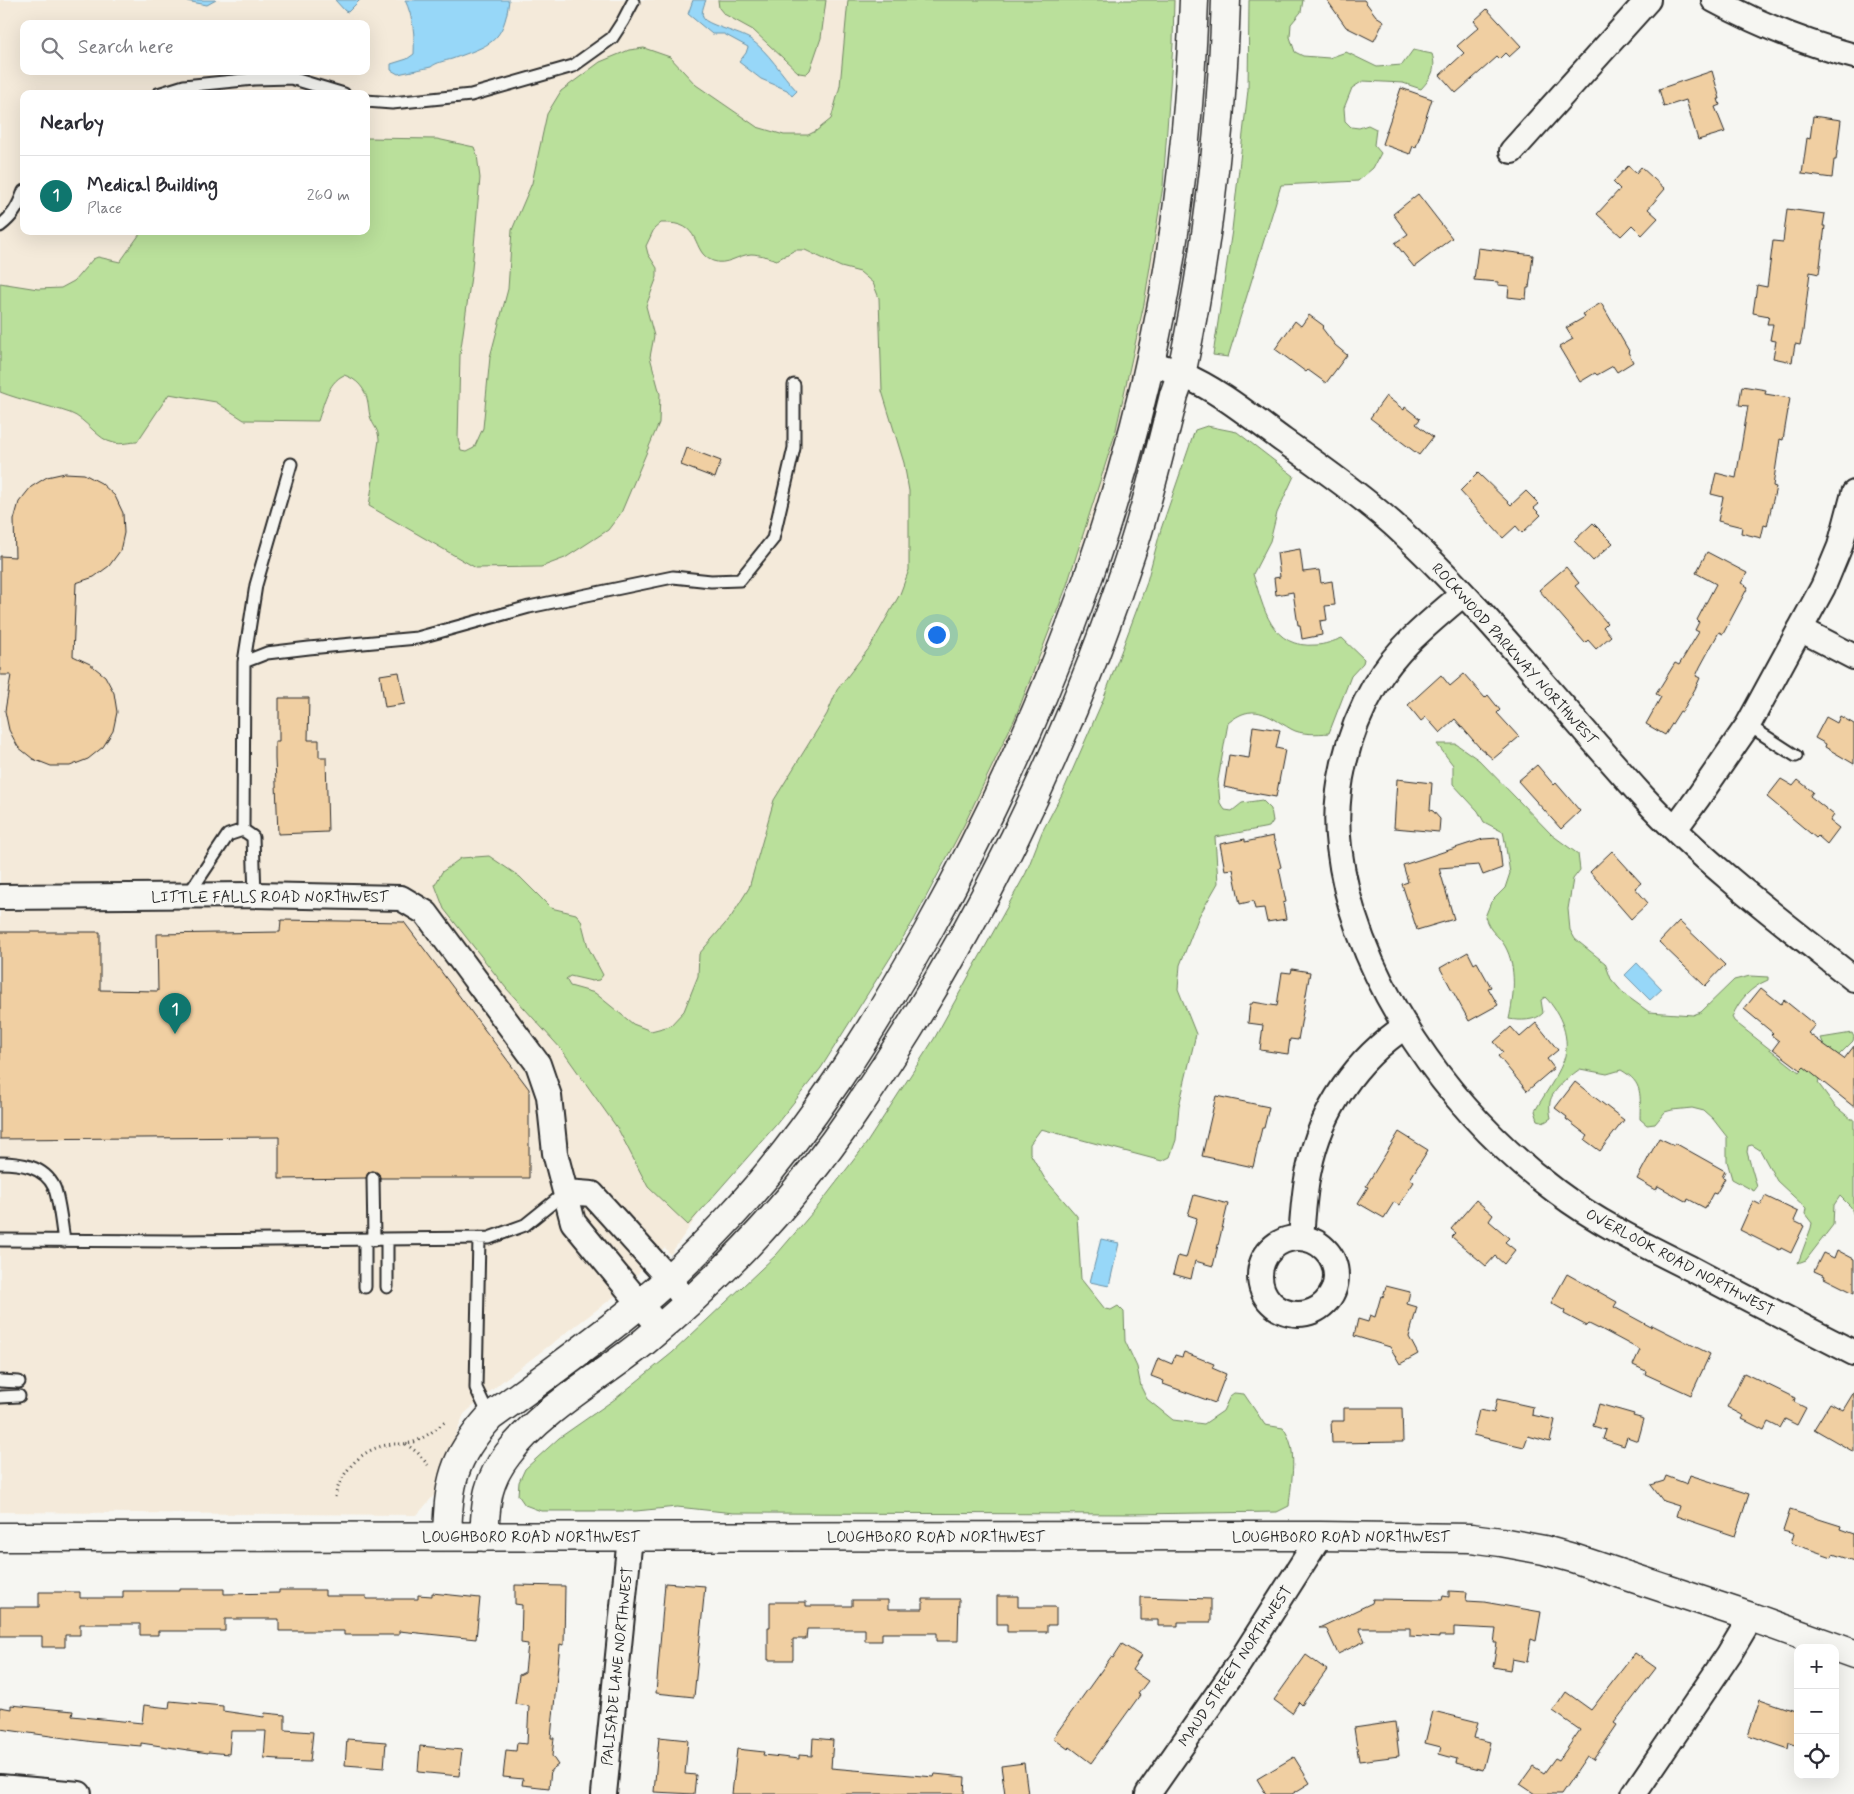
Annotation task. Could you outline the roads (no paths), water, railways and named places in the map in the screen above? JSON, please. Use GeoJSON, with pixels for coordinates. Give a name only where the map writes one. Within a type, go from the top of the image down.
{"type":"FeatureCollection","features":[{"type":"Feature","properties":{"kind":"main road"},"geometry":{"type":"LineString","coordinates":[[447,1536],[452,1476],[460,1458],[478,1430],[490,1417],[641,1303],[669,1279],[750,1194],[788,1150],[846,1068],[888,1001],[961,870],[1011,769],[1074,616],[1098,549],[1121,476],[1150,363],[1164,292],[1182,172],[1189,101],[1194,0]]}},
{"type":"Feature","properties":{"kind":"main road"},"geometry":{"type":"LineString","coordinates":[[484,1537],[488,1492],[494,1477],[510,1452],[526,1434],[552,1411],[660,1328],[688,1303],[754,1239],[826,1152],[901,1041],[976,912],[1048,767],[1104,629],[1128,560],[1152,486],[1181,374],[1200,271],[1214,176],[1221,104],[1226,0]]}},
{"type":"Feature","properties":{"kind":"main road","name":"LOUGHBORO ROAD NORTHWEST"},"geometry":{"type":"LineString","coordinates":[[0,1537],[1442,1537],[1515,1544],[1573,1558],[1751,1617],[1854,1654]]}},
{"type":"Feature","properties":{"kind":"street"},"geometry":{"type":"LineString","coordinates":[[1512,151],[1648,0]]}},
{"type":"Feature","properties":{"kind":"street"},"geometry":{"type":"LineString","coordinates":[[1714,0],[1761,24],[1798,39],[1854,56]]}},
{"type":"Feature","properties":{"kind":"street","name":"ROCKWOOD PARKWAY NORTHWEST"},"geometry":{"type":"LineString","coordinates":[[1150,363],[1181,374],[1232,403],[1348,487],[1394,525],[1463,594],[1643,797],[1675,829],[1744,891],[1854,979]]}},
{"type":"Feature","properties":{"kind":"street"},"geometry":{"type":"LineString","coordinates":[[1675,829],[1748,725],[1823,587],[1835,560],[1854,493]]}},
{"type":"Feature","properties":{"kind":"street","name":"OVERLOOK ROAD NORTHWEST"},"geometry":{"type":"LineString","coordinates":[[1463,594],[1408,642],[1381,675],[1365,702],[1355,725],[1341,778],[1338,805],[1338,840],[1348,893],[1368,952],[1381,981],[1406,1026],[1435,1070],[1473,1115],[1519,1161],[1557,1192],[1597,1220],[1854,1353]]}},
{"type":"Feature","properties":{"kind":"street"},"geometry":{"type":"LineString","coordinates":[[1800,629],[1854,657]]}},
{"type":"Feature","properties":{"kind":"street","name":"LITTLE FALLS ROAD NORTHWEST"},"geometry":{"type":"LineString","coordinates":[[0,897],[255,895],[401,898],[426,914],[538,1064],[548,1096],[555,1153],[573,1222],[660,1328]]}},
{"type":"Feature","properties":{"kind":"street"},"geometry":{"type":"LineString","coordinates":[[1301,1238],[1309,1168],[1316,1142],[1326,1118],[1339,1094],[1363,1061],[1406,1026]]}},
{"type":"Feature","properties":{"kind":"street"},"geometry":{"type":"LineString","coordinates":[[566,1192],[592,1194],[669,1279],[688,1303]]}},
{"type":"Feature","properties":{"kind":"street","name":"MAUD STREET NORTHWEST"},"geometry":{"type":"LineString","coordinates":[[1148,1794],[1238,1665],[1320,1536]]}},
{"type":"Feature","properties":{"kind":"street","name":"PALISADE LANE NORTHWEST"},"geometry":{"type":"LineString","coordinates":[[604,1794],[630,1537]]}},
{"type":"Feature","properties":{"kind":"street"},"geometry":{"type":"LineString","coordinates":[[1634,1794],[1729,1654],[1751,1617]]}},
{"type":"Feature","properties":{"kind":"street"},"geometry":{"type":"LineString","coordinates":[[0,1787],[79,1794]]}},
{"type":"Feature","properties":{"kind":"lane"},"geometry":{"type":"LineString","coordinates":[[370,101],[392,103],[471,94],[573,66],[612,38],[633,2]]}},
{"type":"Feature","properties":{"kind":"lane"},"geometry":{"type":"LineString","coordinates":[[171,90],[184,86],[254,79],[291,78],[331,90]]}},
{"type":"Feature","properties":{"kind":"lane"},"geometry":{"type":"LineString","coordinates":[[0,226],[12,216],[20,202]]}},
{"type":"Feature","properties":{"kind":"lane"},"geometry":{"type":"LineString","coordinates":[[244,662],[267,654],[309,648],[417,638],[529,607],[674,577],[711,581],[740,580],[773,539],[794,448],[794,385]]}},
{"type":"Feature","properties":{"kind":"lane"},"geometry":{"type":"LineString","coordinates":[[243,830],[244,662],[256,585],[291,464]]}},
{"type":"Feature","properties":{"kind":"lane"},"geometry":{"type":"LineString","coordinates":[[1748,725],[1796,756]]}},
{"type":"Feature","properties":{"kind":"lane"},"geometry":{"type":"LineString","coordinates":[[243,830],[253,837],[255,895]]}},
{"type":"Feature","properties":{"kind":"lane"},"geometry":{"type":"LineString","coordinates":[[188,896],[228,835],[243,830]]}},
{"type":"Feature","properties":{"kind":"lane"},"geometry":{"type":"LineString","coordinates":[[0,1164],[16,1163],[32,1167],[44,1175],[54,1187],[64,1241]]}},
{"type":"Feature","properties":{"kind":"lane"},"geometry":{"type":"LineString","coordinates":[[365,1288],[370,1240],[373,1178]]}},
{"type":"Feature","properties":{"kind":"lane"},"geometry":{"type":"LineString","coordinates":[[0,1240],[387,1240],[489,1238],[525,1225],[566,1192]]}},
{"type":"Feature","properties":{"kind":"lane"},"geometry":{"type":"LineString","coordinates":[[479,1238],[476,1388],[490,1417]]}},
{"type":"Feature","properties":{"kind":"lane"},"geometry":{"type":"LineString","coordinates":[[386,1287],[387,1240]]}},
{"type":"Feature","properties":{"kind":"lane"},"geometry":{"type":"LineString","coordinates":[[0,1381],[19,1382]]}},
{"type":"Feature","properties":{"kind":"lane"},"geometry":{"type":"LineString","coordinates":[[0,1397],[19,1396]]}},
{"type":"Feature","properties":{"kind":"water"},"geometry":{"type":"Polygon","coordinates":[[[181,0],[216,0],[207,5],[181,0]]]}},
{"type":"Feature","properties":{"kind":"water"},"geometry":{"type":"Polygon","coordinates":[[[335,0],[360,0],[348,12],[335,0]]]}},
{"type":"Feature","properties":{"kind":"water"},"geometry":{"type":"Polygon","coordinates":[[[405,0],[509,0],[507,14],[499,34],[485,46],[431,67],[398,74],[391,70],[391,64],[407,59],[414,54],[413,26],[405,0]]]}},
{"type":"Feature","properties":{"kind":"water"},"geometry":{"type":"Polygon","coordinates":[[[693,0],[706,0],[702,15],[704,19],[750,39],[757,44],[797,91],[792,96],[787,90],[761,79],[739,62],[748,47],[724,34],[712,34],[688,14],[693,0]]]}},
{"type":"Feature","properties":{"kind":"water"},"geometry":{"type":"Polygon","coordinates":[[[1637,963],[1662,989],[1650,1000],[1625,975],[1637,963]]]}},
{"type":"Feature","properties":{"kind":"water"},"geometry":{"type":"Polygon","coordinates":[[[1101,1239],[1119,1243],[1109,1286],[1090,1282],[1101,1239]]]}},
{"type":"Feature","properties":{"kind":"place","name":"Medical Building"},"geometry":{"type":"Point","coordinates":[175,1034]}}]}
